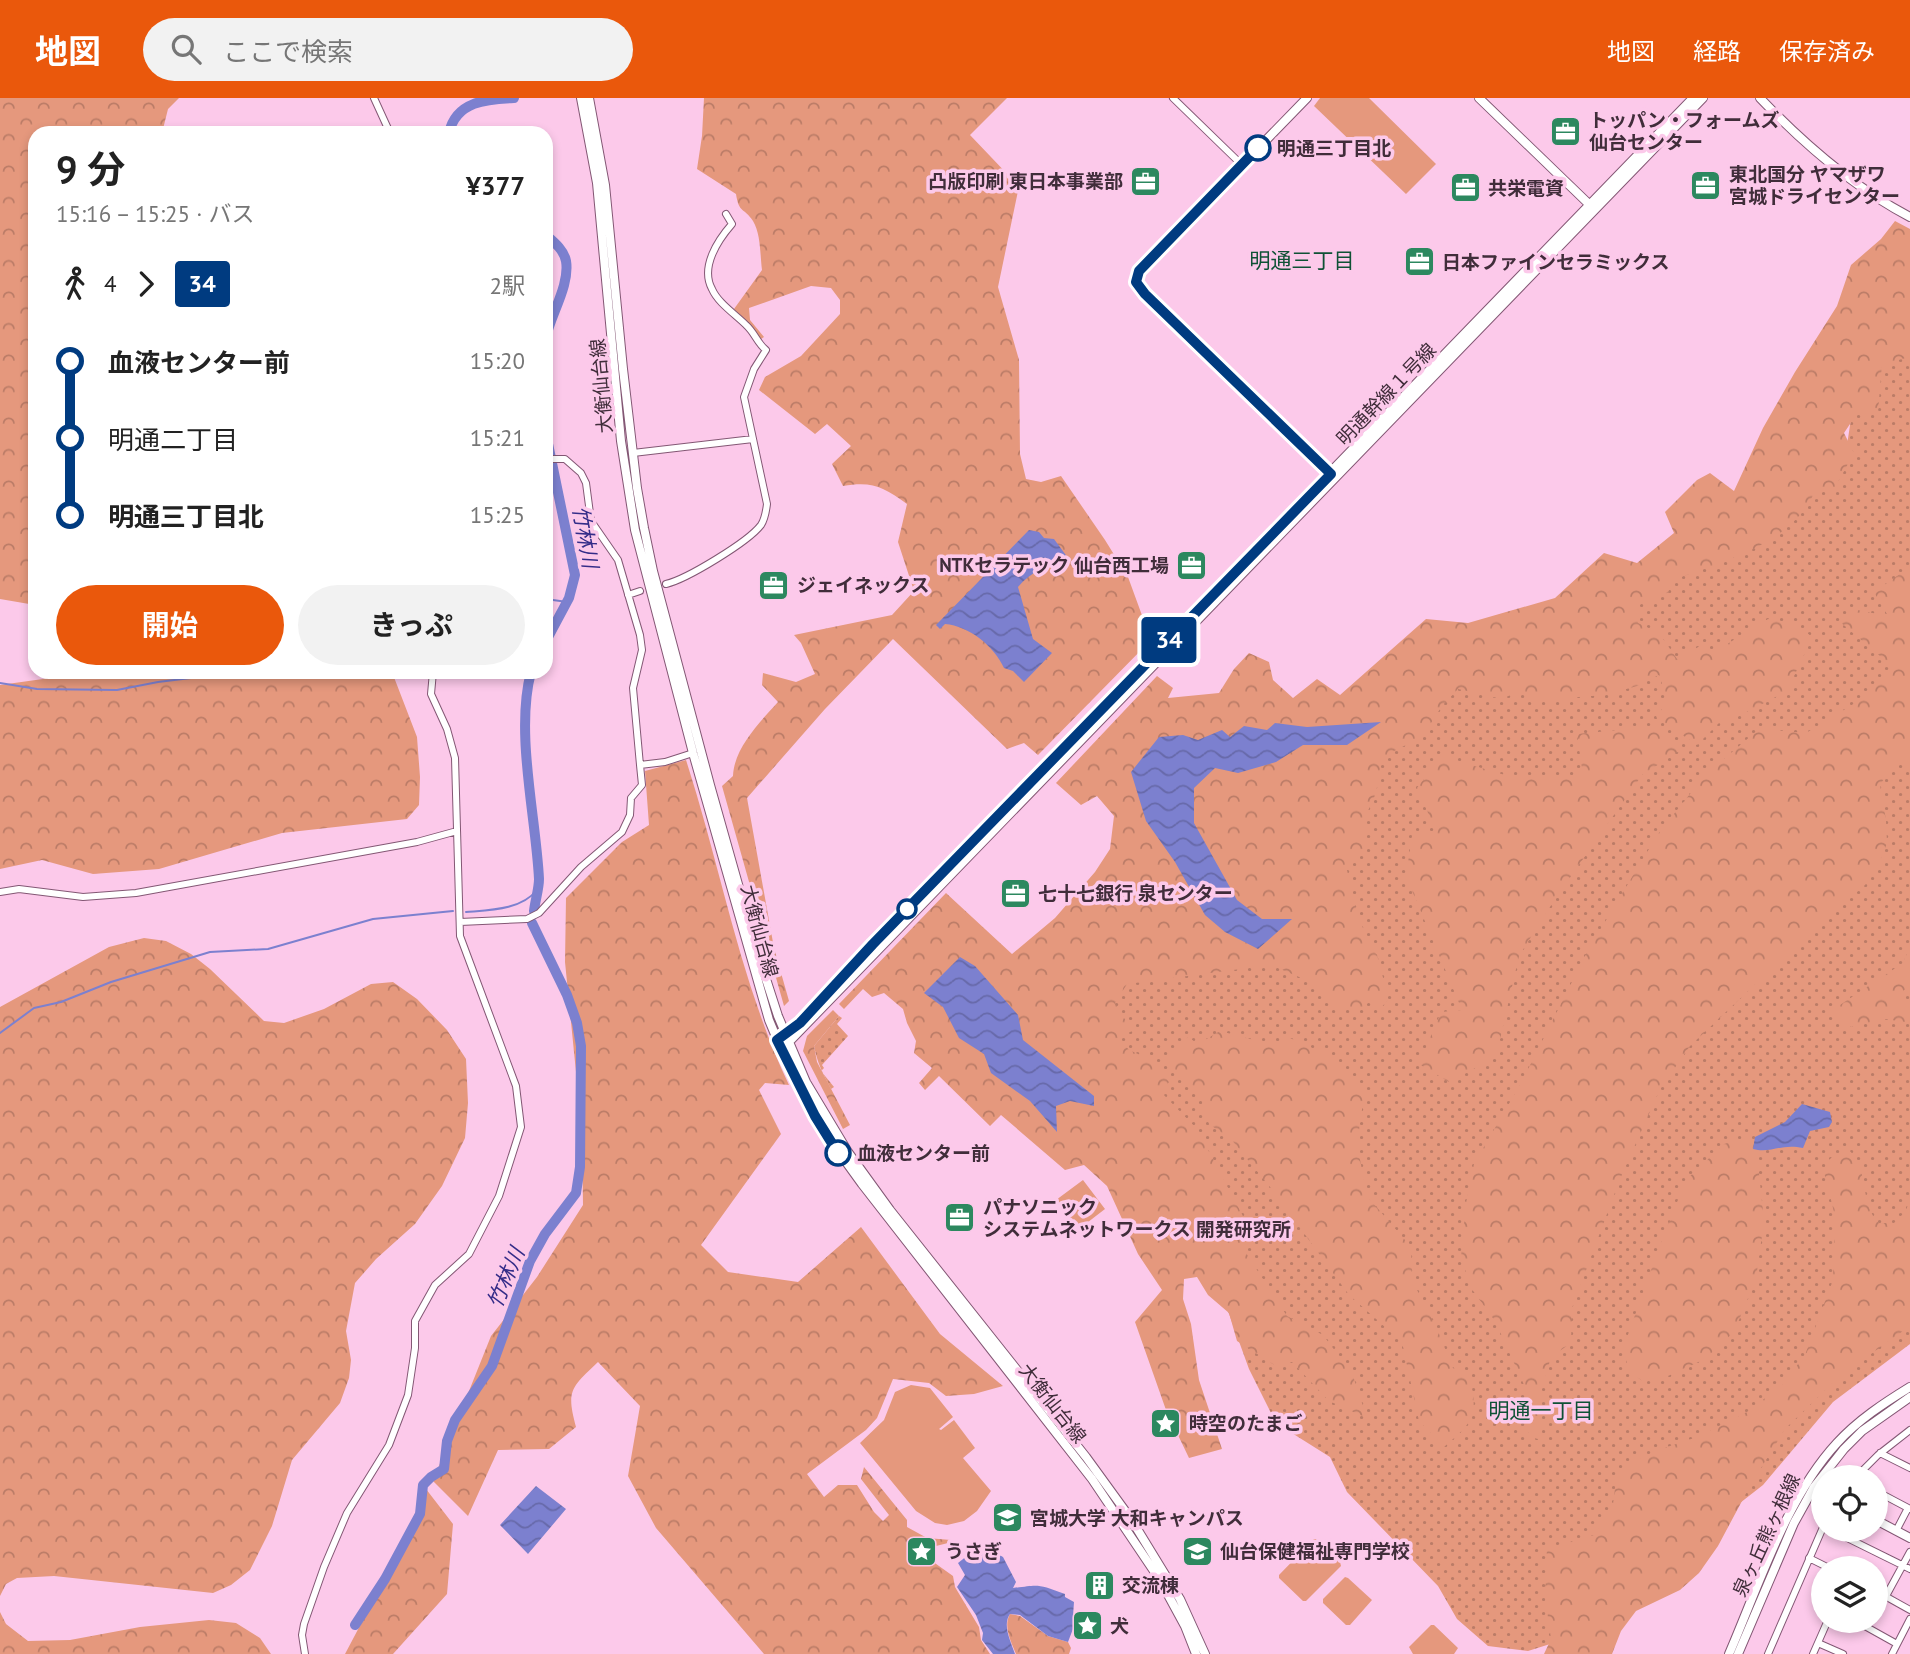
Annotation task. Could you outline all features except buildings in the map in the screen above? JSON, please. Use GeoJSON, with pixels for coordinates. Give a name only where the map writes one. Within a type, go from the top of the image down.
{"type":"FeatureCollection","features":[{"type":"Feature","properties":{"kind":"main road","name":"大衡仙台線"},"geometry":{"type":"LineString","coordinates":[[581,98],[597,183],[621,441],[635,530],[758,984],[779,1044],[823,1130],[840,1155],[1092,1479],[1144,1552],[1179,1615],[1196,1654]]}},
{"type":"Feature","properties":{"kind":"main road","name":"大衡仙台線"},"geometry":{"type":"LineString","coordinates":[[589,98],[606,196],[637,488],[653,571],[756,948],[788,1039],[806,1082],[848,1152],[890,1210],[1131,1518],[1180,1599],[1205,1654]]}},
{"type":"Feature","properties":{"kind":"main road"},"geometry":{"type":"LineString","coordinates":[[1307,98],[1139,271],[1136,282],[1145,294],[1333,476]]}},
{"type":"Feature","properties":{"kind":"main road"},"geometry":{"type":"LineString","coordinates":[[1479,98],[1593,208],[1703,98]]}},
{"type":"Feature","properties":{"kind":"main road","name":"明通幹線１号線"},"geometry":{"type":"LineString","coordinates":[[779,1044],[788,1039],[1593,208],[1693,98]]}},
{"type":"Feature","properties":{"kind":"main road"},"geometry":{"type":"LineString","coordinates":[[1760,98],[1819,155],[1853,181],[1910,217]]}},
{"type":"Feature","properties":{"kind":"main road","name":"泉ヶ丘熊ヶ根線"},"geometry":{"type":"LineString","coordinates":[[1822,1465],[1826,1455],[1854,1426],[1910,1387]]}},
{"type":"Feature","properties":{"kind":"main road","name":"泉ヶ丘熊ヶ根線"},"geometry":{"type":"LineString","coordinates":[[1830,1465],[1862,1431],[1910,1397]]}},
{"type":"Feature","properties":{"kind":"main road","name":"泉ヶ丘熊ヶ根線"},"geometry":{"type":"LineString","coordinates":[[1729,1654],[1792,1508],[1811,1490]]}},
{"type":"Feature","properties":{"kind":"main road","name":"泉ヶ丘熊ヶ根線"},"geometry":{"type":"LineString","coordinates":[[1738,1654],[1794,1523],[1811,1492]]}},
{"type":"Feature","properties":{"kind":"main road"},"geometry":{"type":"LineString","coordinates":[[1888,1527],[1910,1538]]}},
{"type":"Feature","properties":{"kind":"street"},"geometry":{"type":"LineString","coordinates":[[374,98],[387,126]]}},
{"type":"Feature","properties":{"kind":"street"},"geometry":{"type":"LineString","coordinates":[[1173,98],[1242,165]]}},
{"type":"Feature","properties":{"kind":"street"},"geometry":{"type":"LineString","coordinates":[[666,584],[688,577],[757,529],[763,522],[767,504],[744,397],[754,369],[766,350],[758,344],[754,332],[720,301],[710,286],[709,268],[713,254],[721,236],[732,224],[726,214]]}},
{"type":"Feature","properties":{"kind":"street"},"geometry":{"type":"LineString","coordinates":[[633,453],[753,439]]}},
{"type":"Feature","properties":{"kind":"street"},"geometry":{"type":"LineString","coordinates":[[460,922],[527,919],[544,909],[581,867],[624,830],[630,815],[631,798],[642,785],[634,688],[642,650],[640,635],[618,560],[591,522],[586,483],[581,473],[565,459],[553,458]]}},
{"type":"Feature","properties":{"kind":"street"},"geometry":{"type":"LineString","coordinates":[[628,595],[640,592]]}},
{"type":"Feature","properties":{"kind":"street"},"geometry":{"type":"LineString","coordinates":[[305,1654],[302,1635],[304,1624],[324,1567],[347,1513],[388,1445],[408,1395],[415,1348],[415,1321],[435,1285],[469,1254],[499,1196],[519,1139],[521,1112],[516,1086],[460,936],[455,758],[447,729],[431,694],[432,679]]}},
{"type":"Feature","properties":{"kind":"street"},"geometry":{"type":"LineString","coordinates":[[640,765],[665,762],[694,752]]}},
{"type":"Feature","properties":{"kind":"street"},"geometry":{"type":"LineString","coordinates":[[0,891],[29,889],[83,897],[136,893],[416,842],[457,831]]}},
{"type":"Feature","properties":{"kind":"street"},"geometry":{"type":"LineString","coordinates":[[1868,1465],[1910,1430]]}},
{"type":"Feature","properties":{"kind":"street"},"geometry":{"type":"LineString","coordinates":[[1880,1453],[1910,1468]]}},
{"type":"Feature","properties":{"kind":"street"},"geometry":{"type":"LineString","coordinates":[[1888,1497],[1909,1508],[1896,1531]]}},
{"type":"Feature","properties":{"kind":"street"},"geometry":{"type":"LineString","coordinates":[[1768,1654],[1816,1542]]}},
{"type":"Feature","properties":{"kind":"street"},"geometry":{"type":"LineString","coordinates":[[1855,1542],[1907,1567]]}},
{"type":"Feature","properties":{"kind":"street"},"geometry":{"type":"LineString","coordinates":[[1888,1593],[1907,1567],[1910,1552]]}},
{"type":"Feature","properties":{"kind":"street"},"geometry":{"type":"LineString","coordinates":[[1888,1597],[1910,1610]]}},
{"type":"Feature","properties":{"kind":"street"},"geometry":{"type":"LineString","coordinates":[[1892,1654],[1910,1619]]}},
{"type":"Feature","properties":{"kind":"street"},"geometry":{"type":"LineString","coordinates":[[1813,1654],[1822,1633]]}},
{"type":"Feature","properties":{"kind":"street"},"geometry":{"type":"LineString","coordinates":[[1877,1633],[1897,1644]]}},
{"type":"Feature","properties":{"kind":"street"},"geometry":{"type":"LineString","coordinates":[[1818,1643],[1843,1654]]}},
{"type":"Feature","properties":{"kind":"green space"},"geometry":{"type":"Polygon","coordinates":[[[0,98],[179,98],[168,109],[164,126],[28,126],[28,604],[0,599],[0,98]]]}},
{"type":"Feature","properties":{"kind":"green space"},"geometry":{"type":"Polygon","coordinates":[[[704,98],[1007,98],[970,135],[1011,178],[1018,191],[998,287],[1019,360],[1020,454],[1026,479],[1041,482],[1061,476],[1128,577],[1151,640],[1038,755],[1024,743],[1007,749],[893,639],[825,709],[747,798],[774,948],[789,1001],[784,1006],[722,786],[733,776],[738,755],[749,736],[778,702],[762,685],[763,673],[796,682],[815,674],[801,643],[794,635],[892,615],[914,591],[898,542],[907,504],[891,493],[870,485],[843,486],[832,464],[851,446],[827,424],[815,434],[759,390],[765,377],[801,356],[840,314],[840,300],[831,288],[811,286],[749,308],[750,320],[764,337],[761,339],[734,309],[762,270],[759,238],[753,221],[740,208],[736,194],[697,169],[704,98]]]}},
{"type":"Feature","properties":{"kind":"green space"},"geometry":{"type":"Polygon","coordinates":[[[1320,98],[1369,98],[1436,164],[1406,194],[1314,106],[1320,98]]]}},
{"type":"Feature","properties":{"kind":"green space"},"geometry":{"type":"Polygon","coordinates":[[[1895,221],[1910,229],[1910,357],[1882,364],[1878,412],[1856,415],[1844,433],[1854,453],[1833,491],[1815,491],[1804,510],[1772,539],[1731,559],[1667,582],[1669,592],[1639,605],[1638,623],[1659,633],[1677,659],[1700,646],[1714,652],[1768,619],[1803,630],[1812,638],[1787,691],[1735,718],[1719,723],[1697,745],[1656,717],[1668,701],[1659,675],[1637,686],[1605,695],[1540,700],[1517,692],[1502,699],[1458,689],[1442,706],[1422,737],[1394,751],[1381,763],[1376,793],[1367,813],[1365,847],[1346,866],[1359,920],[1379,960],[1388,1000],[1380,1009],[1369,1002],[1357,1012],[1341,1008],[1313,983],[1271,965],[1127,984],[1115,1003],[1132,1031],[1119,1038],[1129,1050],[1154,1061],[1169,1082],[1161,1092],[1197,1129],[1245,1220],[1246,1253],[1287,1316],[1323,1335],[1352,1373],[1367,1418],[1329,1401],[1292,1362],[1276,1366],[1237,1341],[1229,1313],[1208,1295],[1197,1277],[1184,1279],[1183,1299],[1191,1324],[1199,1380],[1222,1449],[1189,1458],[1166,1410],[1135,1322],[1162,1290],[1138,1254],[1107,1186],[1084,1165],[1065,1170],[1001,1115],[990,1126],[939,1076],[925,1090],[919,1083],[932,1068],[914,1053],[916,1041],[903,1009],[884,993],[872,997],[863,989],[844,1009],[839,1004],[946,893],[1012,954],[1055,918],[1095,872],[1110,849],[1114,816],[1097,796],[1081,805],[1056,783],[1157,676],[1173,688],[1168,698],[1219,693],[1234,669],[1249,653],[1269,662],[1273,680],[1293,698],[1317,679],[1340,695],[1426,619],[1468,623],[1555,598],[1604,553],[1637,563],[1674,533],[1665,512],[1697,480],[1710,473],[1734,491],[1763,428],[1837,306],[1851,265],[1881,239],[1895,221]]]}},
{"type":"Feature","properties":{"kind":"green space"},"geometry":{"type":"Polygon","coordinates":[[[1910,340],[1910,1344],[1833,1402],[1763,1485],[1566,1639],[1528,1651],[1488,1646],[1457,1619],[1438,1586],[1347,1492],[1330,1457],[1276,1423],[1249,1369],[1212,1267],[1090,1032],[1118,971],[1338,864],[1370,762],[1455,682],[1632,603],[1846,452],[1853,405],[1876,360],[1910,340]]]}},
{"type":"Feature","properties":{"kind":"green space"},"geometry":{"type":"Polygon","coordinates":[[[1910,567],[1910,765],[1897,759],[1880,785],[1887,843],[1877,869],[1865,885],[1817,926],[1690,1046],[1660,1089],[1620,1179],[1572,1308],[1571,1343],[1551,1357],[1541,1392],[1542,1440],[1530,1437],[1526,1427],[1525,1387],[1495,1321],[1471,1288],[1461,1257],[1466,1203],[1474,1164],[1521,1083],[1588,950],[1658,834],[1705,775],[1759,729],[1806,733],[1860,700],[1894,668],[1839,621],[1852,609],[1888,616],[1874,592],[1910,567]]]}},
{"type":"Feature","properties":{"kind":"green space"},"geometry":{"type":"Polygon","coordinates":[[[43,679],[395,679],[417,737],[419,805],[407,819],[282,833],[159,869],[93,874],[42,860],[0,869],[0,685],[43,679]]]}},
{"type":"Feature","properties":{"kind":"green space"},"geometry":{"type":"Polygon","coordinates":[[[1656,728],[1684,748],[1642,775],[1555,899],[1519,956],[1496,1057],[1449,1082],[1419,1064],[1441,1012],[1462,1010],[1406,876],[1412,836],[1436,831],[1417,788],[1441,756],[1515,778],[1583,775],[1577,734],[1656,728]]]}},
{"type":"Feature","properties":{"kind":"green space"},"geometry":{"type":"Polygon","coordinates":[[[686,760],[744,965],[772,1046],[789,1085],[765,1083],[759,1090],[781,1134],[701,1245],[728,1272],[798,1282],[861,1227],[940,1334],[1003,1386],[974,1394],[946,1396],[929,1383],[893,1379],[877,1418],[866,1430],[807,1474],[824,1497],[838,1485],[857,1485],[883,1521],[889,1515],[861,1479],[864,1467],[907,1520],[907,1527],[927,1538],[951,1540],[952,1542],[932,1547],[922,1546],[918,1551],[953,1576],[955,1587],[979,1627],[981,1640],[990,1654],[764,1654],[656,1528],[628,1476],[640,1406],[598,1362],[573,1390],[571,1405],[576,1427],[549,1449],[498,1450],[468,1516],[433,1481],[491,1336],[537,1277],[583,1205],[582,1132],[565,962],[566,898],[622,842],[649,825],[645,771],[686,760]]]}},
{"type":"Feature","properties":{"kind":"green space"},"geometry":{"type":"Polygon","coordinates":[[[144,938],[166,941],[191,954],[264,1021],[284,1023],[324,1009],[371,984],[393,982],[417,999],[447,1030],[466,1059],[468,1103],[465,1138],[442,1186],[415,1224],[376,1259],[355,1283],[346,1331],[351,1360],[349,1378],[340,1403],[292,1460],[272,1526],[250,1570],[231,1585],[213,1593],[54,1576],[17,1578],[6,1584],[0,1596],[0,1007],[109,947],[144,938]]]}},
{"type":"Feature","properties":{"kind":"green space"},"geometry":{"type":"Polygon","coordinates":[[[1910,946],[1910,989],[1904,990],[1894,1002],[1910,1003],[1910,1020],[1905,1022],[1885,1019],[1851,1027],[1831,1011],[1903,963],[1910,946]]]}},
{"type":"Feature","properties":{"kind":"green space"},"geometry":{"type":"Polygon","coordinates":[[[833,1010],[839,1016],[814,1046],[817,1062],[850,1125],[843,1129],[803,1051],[807,1036],[833,1010]]]}},
{"type":"Feature","properties":{"kind":"green space"},"geometry":{"type":"Polygon","coordinates":[[[839,1016],[842,1018],[837,1024],[848,1036],[822,1065],[822,1070],[814,1046],[839,1016]]]}},
{"type":"Feature","properties":{"kind":"green space"},"geometry":{"type":"Polygon","coordinates":[[[1220,1031],[1277,1046],[1290,1038],[1330,1056],[1365,1089],[1357,1144],[1367,1196],[1411,1247],[1412,1280],[1453,1368],[1470,1379],[1473,1392],[1471,1418],[1461,1432],[1444,1447],[1419,1421],[1402,1342],[1349,1295],[1274,1192],[1231,1139],[1209,1124],[1198,1089],[1178,1077],[1167,1057],[1188,1037],[1198,1044],[1220,1031]]]}},
{"type":"Feature","properties":{"kind":"green space"},"geometry":{"type":"Polygon","coordinates":[[[823,1074],[834,1087],[831,1089],[823,1074]]]}},
{"type":"Feature","properties":{"kind":"green space"},"geometry":{"type":"Polygon","coordinates":[[[1740,1139],[1753,1141],[1756,1145],[1764,1221],[1756,1279],[1734,1332],[1705,1359],[1668,1376],[1644,1382],[1628,1366],[1625,1343],[1663,1237],[1686,1180],[1724,1144],[1740,1139]]]}},
{"type":"Feature","properties":{"kind":"green space"},"geometry":{"type":"Polygon","coordinates":[[[1849,1150],[1860,1167],[1869,1206],[1879,1223],[1894,1223],[1906,1211],[1910,1197],[1910,1326],[1840,1376],[1785,1429],[1718,1546],[1699,1573],[1680,1590],[1636,1611],[1621,1631],[1612,1654],[1544,1654],[1551,1639],[1545,1596],[1547,1548],[1594,1535],[1613,1504],[1616,1481],[1634,1461],[1697,1437],[1747,1412],[1782,1385],[1805,1355],[1833,1280],[1835,1216],[1824,1172],[1833,1156],[1849,1150]]]}},
{"type":"Feature","properties":{"kind":"green space"},"geometry":{"type":"Polygon","coordinates":[[[1083,1180],[1105,1209],[1079,1229],[1056,1200],[1083,1180]]]}},
{"type":"Feature","properties":{"kind":"green space"},"geometry":{"type":"Polygon","coordinates":[[[911,1385],[930,1388],[953,1417],[939,1429],[954,1420],[975,1448],[963,1458],[991,1491],[977,1511],[964,1521],[947,1525],[935,1523],[916,1511],[860,1443],[884,1420],[895,1392],[911,1385]]]}},
{"type":"Feature","properties":{"kind":"green space"},"geometry":{"type":"Polygon","coordinates":[[[426,1489],[453,1524],[447,1594],[393,1654],[345,1654],[392,1565],[426,1489]]]}},
{"type":"Feature","properties":{"kind":"green space"},"geometry":{"type":"Polygon","coordinates":[[[1314,1539],[1340,1562],[1341,1566],[1303,1601],[1279,1575],[1314,1539]]]}},
{"type":"Feature","properties":{"kind":"green space"},"geometry":{"type":"Polygon","coordinates":[[[1345,1577],[1372,1600],[1350,1625],[1346,1625],[1323,1603],[1323,1599],[1345,1577]]]}},
{"type":"Feature","properties":{"kind":"green space"},"geometry":{"type":"Polygon","coordinates":[[[0,1612],[6,1624],[28,1641],[70,1640],[140,1627],[209,1620],[236,1623],[260,1638],[271,1654],[0,1654],[0,1612]]]}},
{"type":"Feature","properties":{"kind":"green space"},"geometry":{"type":"Polygon","coordinates":[[[1010,1614],[1020,1616],[1048,1636],[1068,1642],[1071,1648],[1069,1654],[1016,1654],[1008,1629],[1010,1614]]]}},
{"type":"Feature","properties":{"kind":"green space"},"geometry":{"type":"Polygon","coordinates":[[[1431,1625],[1458,1648],[1454,1654],[1413,1654],[1409,1647],[1431,1625]]]}},
{"type":"Feature","properties":{"kind":"water"},"geometry":{"type":"Polygon","coordinates":[[[1029,530],[1039,532],[1044,538],[1054,539],[1068,558],[1034,573],[1018,587],[1033,639],[1052,653],[1024,682],[1013,671],[1004,668],[994,652],[980,638],[954,626],[945,624],[940,629],[936,625],[1029,530]]]}},
{"type":"Feature","properties":{"kind":"water"},"geometry":{"type":"Polygon","coordinates":[[[1381,722],[1347,745],[1303,745],[1276,762],[1238,773],[1215,768],[1194,788],[1194,823],[1237,900],[1262,919],[1292,919],[1258,949],[1225,932],[1205,915],[1175,862],[1146,821],[1131,772],[1159,737],[1183,735],[1198,740],[1222,730],[1230,737],[1244,726],[1267,730],[1275,723],[1307,727],[1381,722]]]}},
{"type":"Feature","properties":{"kind":"water"},"geometry":{"type":"Polygon","coordinates":[[[960,957],[975,966],[1018,1015],[1023,1040],[1094,1096],[1094,1106],[1070,1101],[1056,1106],[1057,1132],[1030,1101],[991,1073],[984,1054],[959,1038],[943,1007],[924,993],[960,957]]]}},
{"type":"Feature","properties":{"kind":"water"},"geometry":{"type":"Polygon","coordinates":[[[1802,1104],[1830,1112],[1832,1122],[1829,1127],[1810,1131],[1803,1148],[1753,1149],[1755,1137],[1785,1122],[1802,1104]]]}},
{"type":"Feature","properties":{"kind":"water"},"geometry":{"type":"Polygon","coordinates":[[[536,1486],[566,1509],[528,1554],[500,1525],[536,1486]]]}},
{"type":"Feature","properties":{"kind":"water"},"geometry":{"type":"Polygon","coordinates":[[[987,1548],[1003,1557],[1016,1582],[1013,1588],[1043,1586],[1065,1594],[1065,1597],[1074,1602],[1073,1616],[1076,1621],[1068,1642],[1048,1636],[1020,1615],[1010,1614],[1007,1628],[1015,1654],[993,1654],[982,1640],[983,1633],[976,1615],[957,1587],[965,1575],[958,1563],[972,1552],[987,1548]]]}},
{"type":"Feature","properties":{"kind":"waterway","name":"竹林川"},"geometry":{"type":"LineString","coordinates":[[452,126],[458,114],[474,104],[493,99],[514,98]]}},
{"type":"Feature","properties":{"kind":"waterway","name":"竹林川"},"geometry":{"type":"LineString","coordinates":[[553,241],[566,261],[563,290],[553,315]]}},
{"type":"Feature","properties":{"kind":"waterway","name":"竹林川"},"geometry":{"type":"LineString","coordinates":[[553,468],[575,575],[569,598],[553,628]]}},
{"type":"Feature","properties":{"kind":"waterway"},"geometry":{"type":"LineString","coordinates":[[553,600],[567,602]]}},
{"type":"Feature","properties":{"kind":"waterway"},"geometry":{"type":"LineString","coordinates":[[0,683],[37,689],[117,690],[183,679]]}},
{"type":"Feature","properties":{"kind":"waterway","name":"竹林川"},"geometry":{"type":"LineString","coordinates":[[530,679],[525,721],[539,879],[534,911]]}},
{"type":"Feature","properties":{"kind":"waterway"},"geometry":{"type":"LineString","coordinates":[[466,912],[514,905],[523,902],[537,890]]}},
{"type":"Feature","properties":{"kind":"waterway"},"geometry":{"type":"LineString","coordinates":[[0,1033],[34,1008],[61,1002],[111,982],[210,952],[268,949],[373,919],[453,911]]}},
{"type":"Feature","properties":{"kind":"waterway","name":"竹林川"},"geometry":{"type":"LineString","coordinates":[[355,1625],[385,1579],[420,1514],[423,1485],[444,1469],[447,1441],[455,1420],[492,1366],[530,1261],[545,1234],[576,1193],[580,1167],[581,1046],[577,1023],[567,995],[532,923]]}},
{"type":"Feature","properties":{"kind":"bus line","name":"34"},"geometry":{"type":"LineString","coordinates":[[838,1153],[815,1116],[777,1040],[800,1023],[873,944],[1331,474],[1145,294],[1136,282],[1139,271],[1258,148]]}},
{"type":"Feature","properties":{"kind":"place","name":"トッパン・フォームズ 仙台センター"},"geometry":{"type":"Point","coordinates":[1566,131]}},
{"type":"Feature","properties":{"kind":"place","name":"明通三丁目北"},"geometry":{"type":"Point","coordinates":[1258,148]}},
{"type":"Feature","properties":{"kind":"place","name":"凸版印刷 東日本事業部"},"geometry":{"type":"Point","coordinates":[1146,181]}},
{"type":"Feature","properties":{"kind":"place","name":"東北国分 ヤマザワ 宮城ドライセンター"},"geometry":{"type":"Point","coordinates":[1706,185]}},
{"type":"Feature","properties":{"kind":"place","name":"共栄電資"},"geometry":{"type":"Point","coordinates":[1465,188]}},
{"type":"Feature","properties":{"kind":"place","name":"日本ファインセラミックス"},"geometry":{"type":"Point","coordinates":[1419,262]}},
{"type":"Feature","properties":{"kind":"place","name":"NTKセラテック 仙台西工場"},"geometry":{"type":"Point","coordinates":[1192,565]}},
{"type":"Feature","properties":{"kind":"place","name":"ジェイネックス"},"geometry":{"type":"Point","coordinates":[774,585]}},
{"type":"Feature","properties":{"kind":"place","name":"七十七銀行 泉センター"},"geometry":{"type":"Point","coordinates":[1015,893]}},
{"type":"Feature","properties":{"kind":"place","name":"血液センター前"},"geometry":{"type":"Point","coordinates":[838,1153]}},
{"type":"Feature","properties":{"kind":"place","name":"パナソニック システムネットワークス 開発研究所"},"geometry":{"type":"Point","coordinates":[960,1218]}},
{"type":"Feature","properties":{"kind":"place","name":"時空のたまご"},"geometry":{"type":"Point","coordinates":[1166,1423]}},
{"type":"Feature","properties":{"kind":"place","name":"宮城大学 大和キャンパス"},"geometry":{"type":"Point","coordinates":[1007,1518]}},
{"type":"Feature","properties":{"kind":"place","name":"うさぎ"},"geometry":{"type":"Point","coordinates":[922,1551]}},
{"type":"Feature","properties":{"kind":"place","name":"仙台保健福祉専門学校"},"geometry":{"type":"Point","coordinates":[1197,1551]}},
{"type":"Feature","properties":{"kind":"place","name":"交流棟"},"geometry":{"type":"Point","coordinates":[1099,1585]}},
{"type":"Feature","properties":{"kind":"place","name":"犬"},"geometry":{"type":"Point","coordinates":[1087,1626]}},
{"type":"Feature","properties":{"kind":"district","name":"明通三丁目"},"geometry":{"type":"Point","coordinates":[1302,261]}},
{"type":"Feature","properties":{"kind":"district","name":"明通一丁目"},"geometry":{"type":"Point","coordinates":[1541,1411]}}]}
